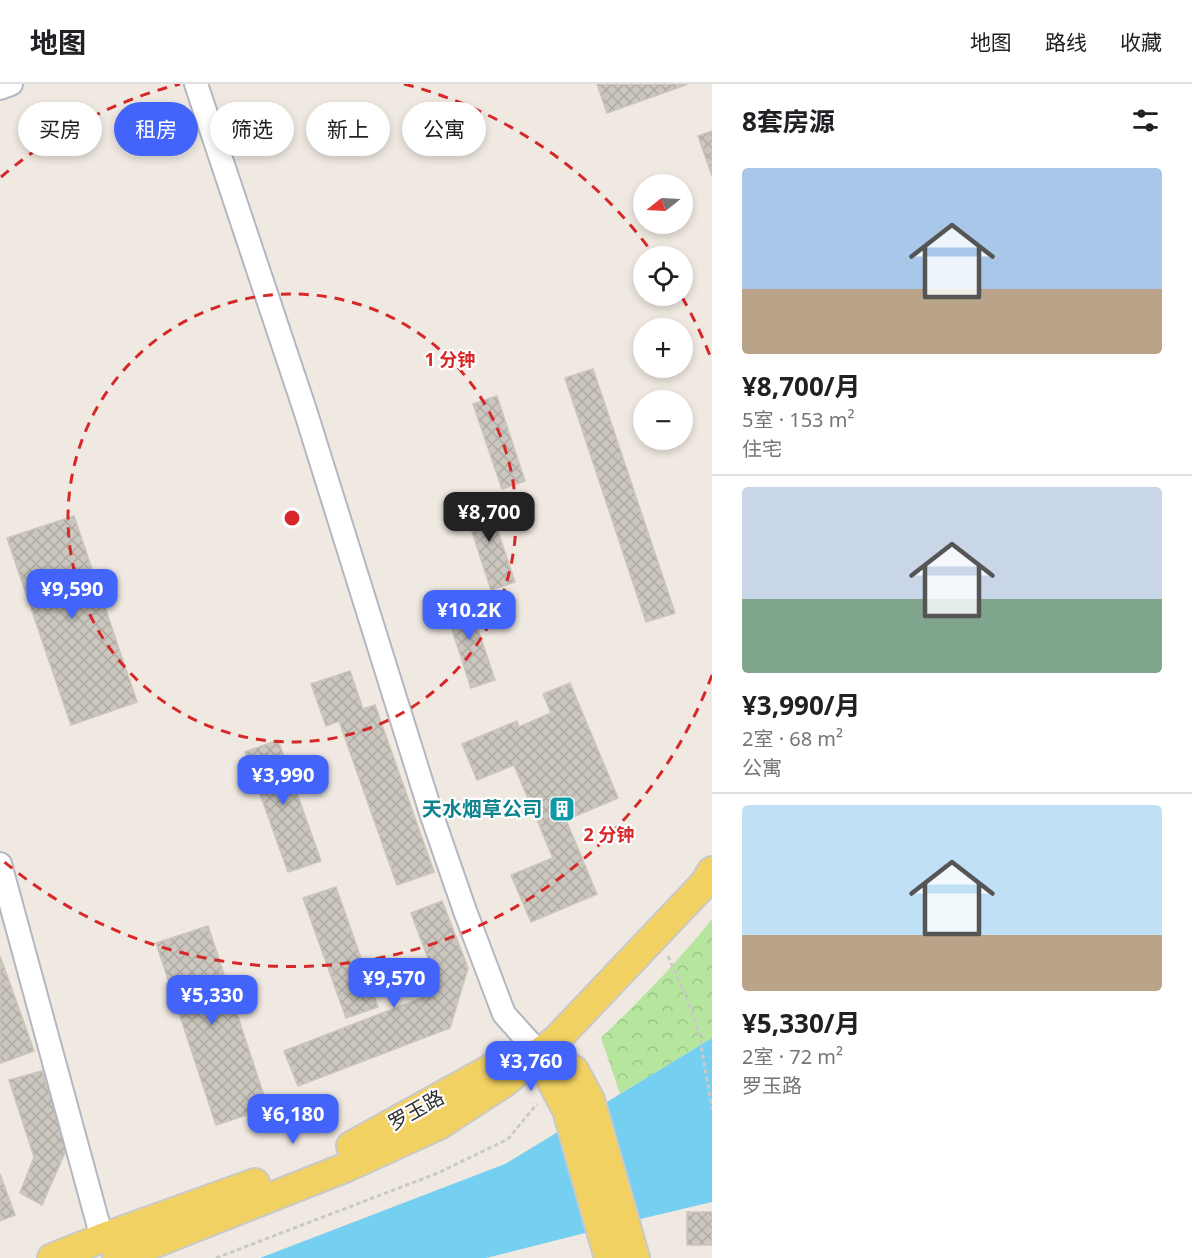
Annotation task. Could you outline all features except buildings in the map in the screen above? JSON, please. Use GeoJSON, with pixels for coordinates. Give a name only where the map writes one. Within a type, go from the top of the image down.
{"type":"FeatureCollection","features":[{"type":"Feature","properties":{"kind":"main road"},"geometry":{"type":"LineString","coordinates":[[539,1053],[556,1040],[658,933],[704,884],[712,871]]}},
{"type":"Feature","properties":{"kind":"main road"},"geometry":{"type":"LineString","coordinates":[[539,1053],[553,1084],[579,1105]]}},
{"type":"Feature","properties":{"kind":"main road"},"geometry":{"type":"LineString","coordinates":[[539,1053],[574,1070],[579,1105],[613,1239],[635,1258]]}},
{"type":"Feature","properties":{"kind":"main road","name":"罗玉路"},"geometry":{"type":"LineString","coordinates":[[52,1258],[109,1248],[341,1152],[492,1068],[539,1053]]}},
{"type":"Feature","properties":{"kind":"street"},"geometry":{"type":"LineString","coordinates":[[0,88],[11,84]]}},
{"type":"Feature","properties":{"kind":"street"},"geometry":{"type":"LineString","coordinates":[[196,84],[305,410],[431,813],[465,911],[504,1014],[539,1053]]}},
{"type":"Feature","properties":{"kind":"street"},"geometry":{"type":"LineString","coordinates":[[0,864],[109,1248]]}},
{"type":"Feature","properties":{"kind":"path"},"geometry":{"type":"LineString","coordinates":[[658,933],[688,1001],[699,1033],[712,1109]]}},
{"type":"Feature","properties":{"kind":"path"},"geometry":{"type":"LineString","coordinates":[[216,1258],[438,1173],[508,1139],[553,1084]]}},
{"type":"Feature","properties":{"kind":"green space"},"geometry":{"type":"Polygon","coordinates":[[[712,919],[712,1038],[620,1094],[601,1038],[686,950],[712,919]]]}},
{"type":"Feature","properties":{"kind":"water"},"geometry":{"type":"Polygon","coordinates":[[[712,1038],[712,1202],[486,1258],[260,1258],[505,1164],[712,1038]]]}},
{"type":"Feature","properties":{"kind":"place","name":"天水烟草公司"},"geometry":{"type":"Point","coordinates":[562,809]}}]}
